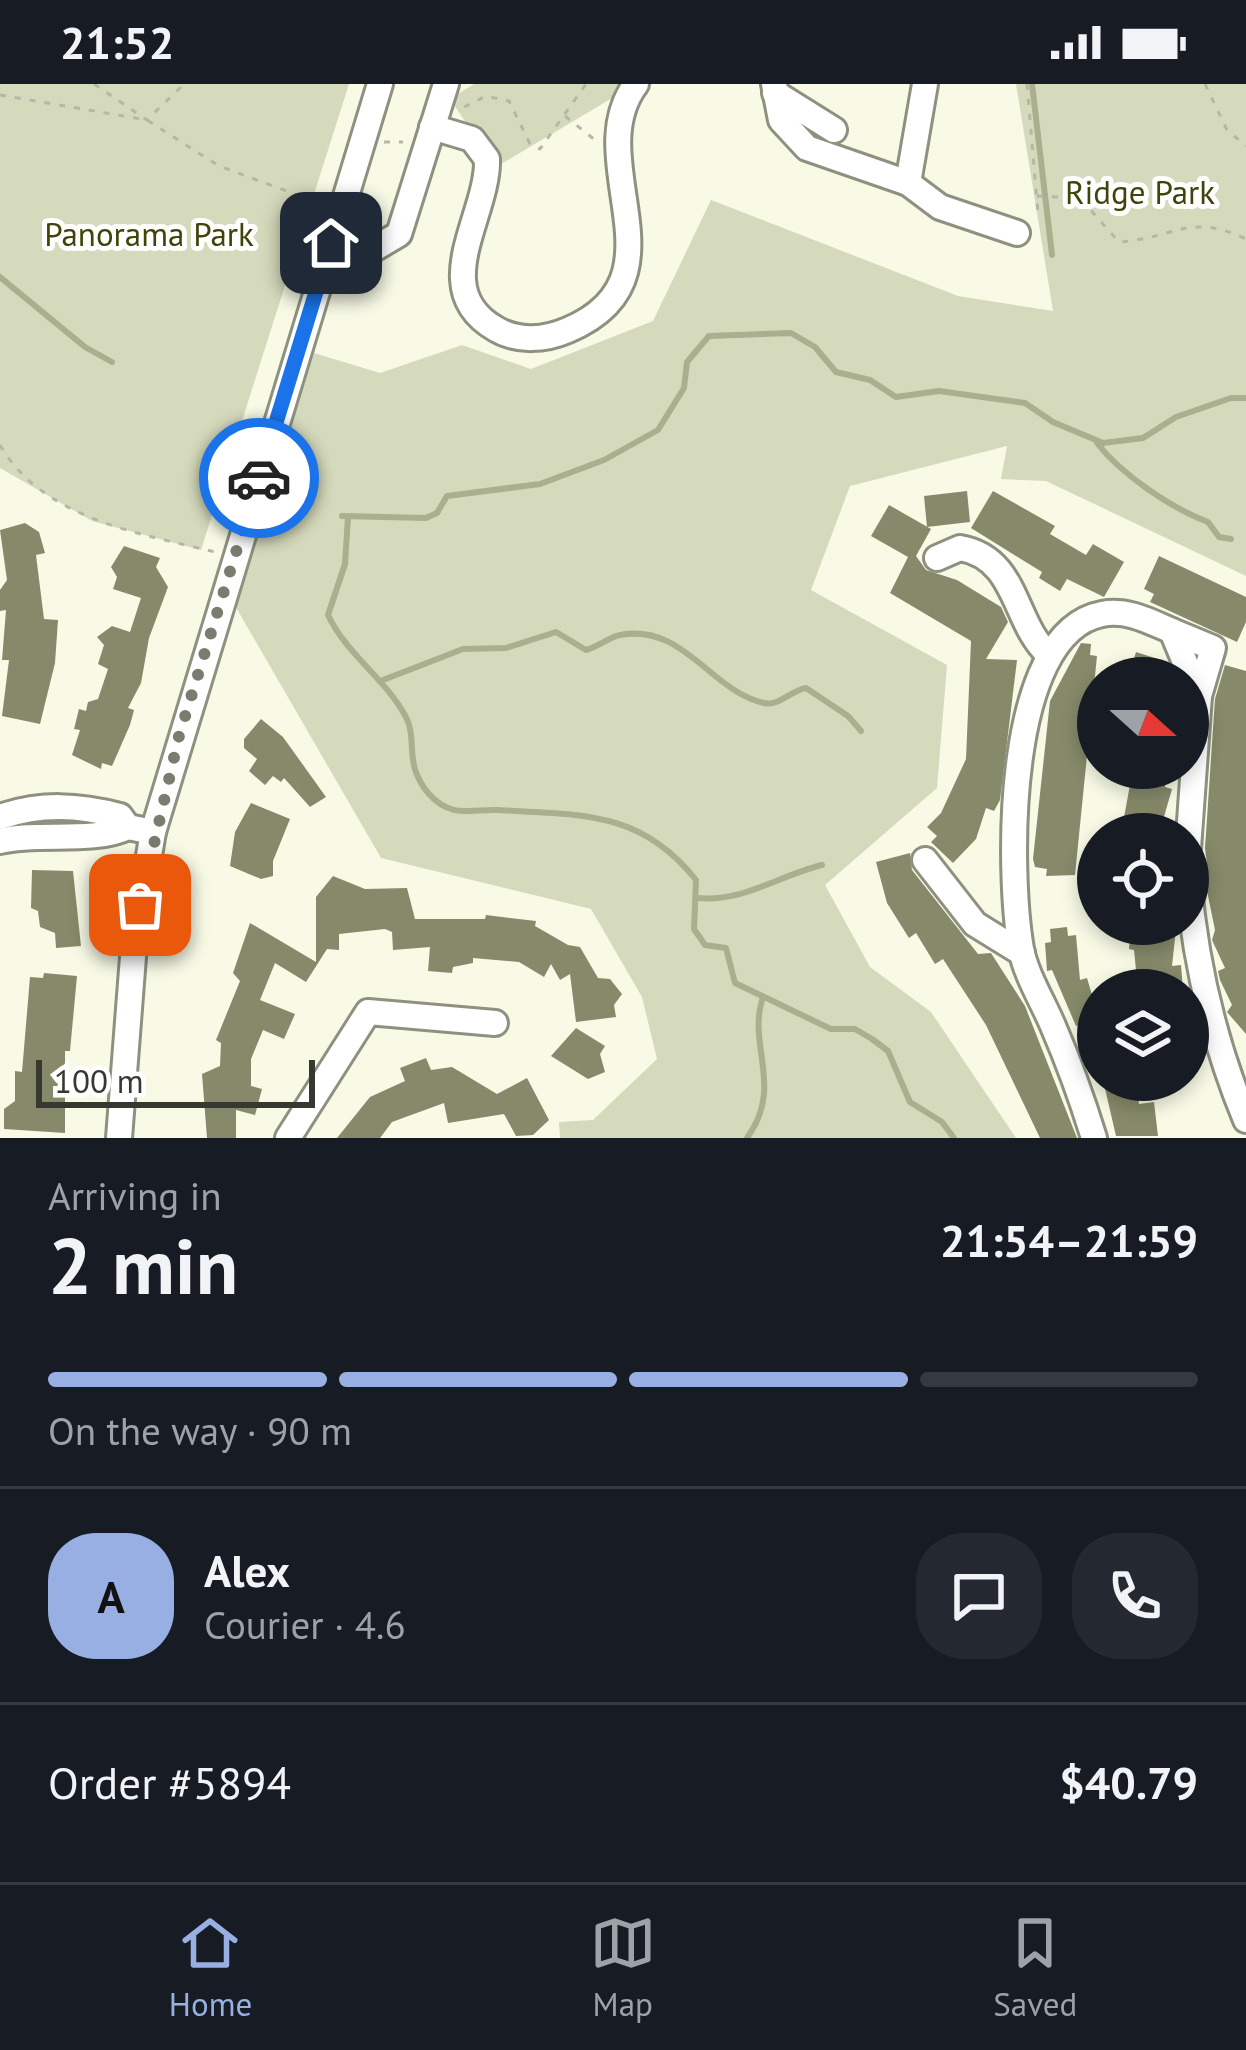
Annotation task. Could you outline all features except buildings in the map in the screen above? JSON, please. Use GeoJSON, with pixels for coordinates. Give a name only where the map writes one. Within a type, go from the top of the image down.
{"type":"FeatureCollection","features":[{"type":"Feature","properties":{"kind":"street"},"geometry":{"type":"LineString","coordinates":[[119,1138],[141,830],[234,558],[380,84]]}},
{"type":"Feature","properties":{"kind":"street"},"geometry":{"type":"LineString","coordinates":[[331,243],[372,250],[394,240],[424,134],[446,84]]}},
{"type":"Feature","properties":{"kind":"street"},"geometry":{"type":"LineString","coordinates":[[424,134],[468,136],[485,153],[487,174],[463,262],[465,288],[483,320],[522,338],[558,334],[604,306],[623,275],[631,239],[617,144],[621,110],[636,84]]}},
{"type":"Feature","properties":{"kind":"street"},"geometry":{"type":"LineString","coordinates":[[908,183],[925,84]]}},
{"type":"Feature","properties":{"kind":"street"},"geometry":{"type":"LineString","coordinates":[[774,88],[781,120],[807,148],[908,183],[940,207],[1017,233]]}},
{"type":"Feature","properties":{"kind":"street"},"geometry":{"type":"LineString","coordinates":[[774,88],[834,130]]}},
{"type":"Feature","properties":{"kind":"street"},"geometry":{"type":"LineString","coordinates":[[937,558],[960,548],[992,563],[1021,603],[1032,640],[1048,655]]}},
{"type":"Feature","properties":{"kind":"street"},"geometry":{"type":"LineString","coordinates":[[1094,1138],[1076,1077],[1022,953],[1012,829],[1036,683],[1048,655],[1077,625],[1105,614],[1138,617],[1172,631],[1198,697],[1190,813]]}},
{"type":"Feature","properties":{"kind":"street"},"geometry":{"type":"LineString","coordinates":[[0,817],[46,806],[74,806],[120,816],[141,830]]}},
{"type":"Feature","properties":{"kind":"street"},"geometry":{"type":"LineString","coordinates":[[0,841],[32,834],[141,830]]}},
{"type":"Feature","properties":{"kind":"street"},"geometry":{"type":"LineString","coordinates":[[925,860],[975,924],[1022,953]]}},
{"type":"Feature","properties":{"kind":"street"},"geometry":{"type":"LineString","coordinates":[[1195,945],[1222,1062],[1246,1120]]}},
{"type":"Feature","properties":{"kind":"street"},"geometry":{"type":"LineString","coordinates":[[288,1138],[368,1012],[495,1023]]}},
{"type":"Feature","properties":{"kind":"path"},"geometry":{"type":"LineString","coordinates":[[94,84],[219,166],[341,210]]}},
{"type":"Feature","properties":{"kind":"path"},"geometry":{"type":"LineString","coordinates":[[147,120],[184,84]]}},
{"type":"Feature","properties":{"kind":"path"},"geometry":{"type":"LineString","coordinates":[[469,105],[486,96],[509,100],[536,149],[586,84]]}},
{"type":"Feature","properties":{"kind":"path"},"geometry":{"type":"LineString","coordinates":[[1027,84],[1038,214]]}},
{"type":"Feature","properties":{"kind":"path"},"geometry":{"type":"LineString","coordinates":[[1205,84],[1228,130],[1246,146]]}},
{"type":"Feature","properties":{"kind":"path"},"geometry":{"type":"LineString","coordinates":[[0,95],[147,120]]}},
{"type":"Feature","properties":{"kind":"path"},"geometry":{"type":"LineString","coordinates":[[564,115],[589,137],[617,144]]}},
{"type":"Feature","properties":{"kind":"path"},"geometry":{"type":"LineString","coordinates":[[384,142],[424,134]]}},
{"type":"Feature","properties":{"kind":"path"},"geometry":{"type":"LineString","coordinates":[[1039,196],[1080,198],[1119,242],[1149,240],[1197,223],[1246,239]]}},
{"type":"Feature","properties":{"kind":"path"},"geometry":{"type":"LineString","coordinates":[[0,445],[14,469],[92,521],[234,558]]}},
{"type":"Feature","properties":{"kind":"green space","name":"Panorama Park"},"geometry":{"type":"Polygon","coordinates":[[[0,84],[349,84],[201,550],[92,521],[0,468],[0,84]]]}},
{"type":"Feature","properties":{"kind":"green space"},"geometry":{"type":"Polygon","coordinates":[[[474,84],[626,84],[619,94],[496,167],[450,99],[474,84]]]}},
{"type":"Feature","properties":{"kind":"green space","name":"Ridge Park"},"geometry":{"type":"Polygon","coordinates":[[[1016,84],[1246,84],[1246,576],[1046,481],[1001,479],[1007,446],[850,486],[811,590],[947,665],[937,788],[825,885],[870,967],[931,1012],[1016,1138],[560,1138],[559,1122],[593,1120],[657,1059],[642,997],[591,909],[381,858],[234,604],[314,353],[380,373],[462,345],[531,369],[653,321],[711,200],[958,296],[1053,311],[1016,84]]]}},
{"type":"Feature","properties":{"kind":"waterway"},"geometry":{"type":"LineString","coordinates":[[1032,84],[1052,255]]}},
{"type":"Feature","properties":{"kind":"waterway"},"geometry":{"type":"LineString","coordinates":[[0,277],[85,347],[112,362]]}},
{"type":"Feature","properties":{"kind":"waterway"},"geometry":{"type":"LineString","coordinates":[[342,516],[426,518],[437,513],[447,496],[540,484],[604,460],[658,430],[684,388],[687,362],[709,336],[791,333],[815,347],[836,372],[870,380],[896,397],[939,391],[1025,403],[1053,422],[1103,443],[1143,438],[1176,417],[1231,398],[1246,398]]}},
{"type":"Feature","properties":{"kind":"waterway"},"geometry":{"type":"LineString","coordinates":[[1097,443],[1148,489],[1208,522],[1219,537],[1231,539]]}},
{"type":"Feature","properties":{"kind":"waterway"},"geometry":{"type":"LineString","coordinates":[[348,517],[345,564],[328,615],[406,717],[413,763],[429,794],[454,810],[581,816],[606,820],[653,840],[696,880],[694,929],[705,945],[726,948],[735,983],[831,1029],[855,1029],[872,1039],[888,1051],[910,1102],[942,1122],[954,1138]]}},
{"type":"Feature","properties":{"kind":"waterway"},"geometry":{"type":"LineString","coordinates":[[383,680],[463,649],[506,648],[556,632],[586,650],[616,636],[642,634],[679,648],[728,686],[764,703],[806,688],[848,716],[861,731]]}},
{"type":"Feature","properties":{"kind":"waterway"},"geometry":{"type":"LineString","coordinates":[[697,898],[746,892],[822,865]]}},
{"type":"Feature","properties":{"kind":"waterway"},"geometry":{"type":"LineString","coordinates":[[747,1138],[763,1102],[762,1000]]}},
{"type":"Feature","properties":{"kind":"way so far"},"geometry":{"type":"LineString","coordinates":[[140,905],[153,832],[179,736],[259,478]]}},
{"type":"Feature","properties":{"kind":"route"},"geometry":{"type":"LineString","coordinates":[[259,478],[331,243]]}}]}
